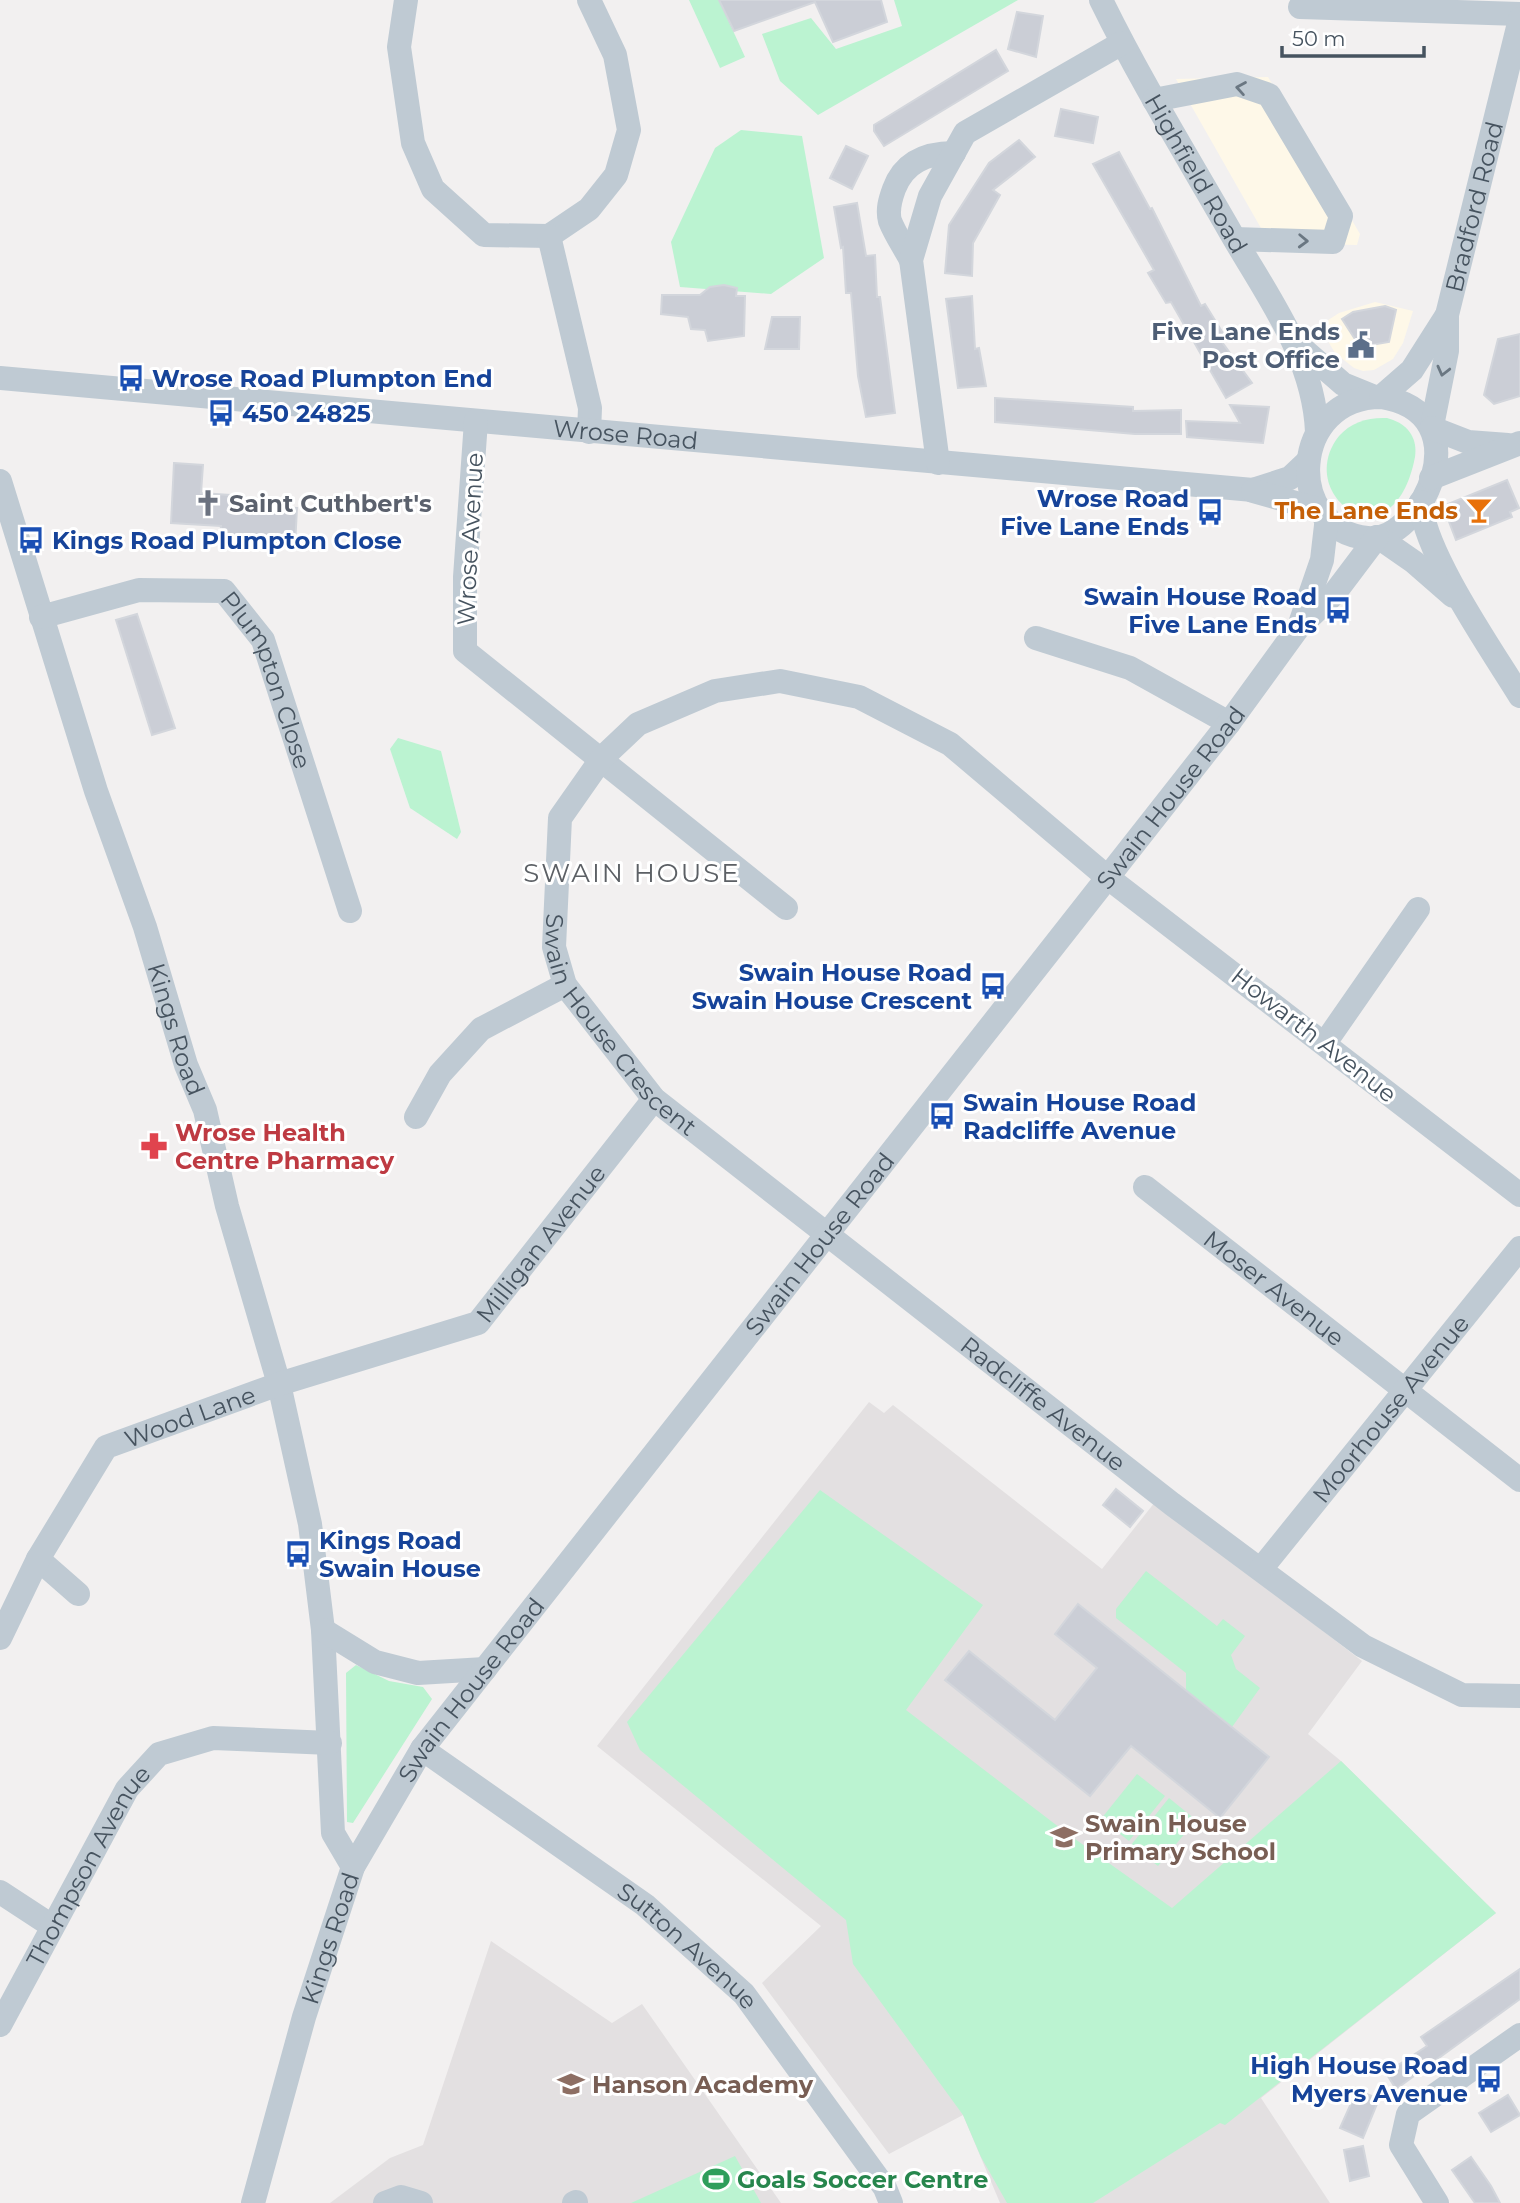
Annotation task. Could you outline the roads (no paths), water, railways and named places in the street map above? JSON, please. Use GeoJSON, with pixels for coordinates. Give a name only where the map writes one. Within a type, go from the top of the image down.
{"type":"FeatureCollection","features":[{"type":"Feature","properties":{"kind":"street"},"geometry":{"type":"LineString","coordinates":[[406,0],[399,47],[413,144],[433,189],[484,235],[549,236],[589,209],[615,175],[629,130],[615,55],[589,0]]}},
{"type":"Feature","properties":{"kind":"street","name":"Highfield Road"},"geometry":{"type":"LineString","coordinates":[[1101,0],[1154,100],[1296,344],[1315,404],[1317,432]]}},
{"type":"Feature","properties":{"kind":"street"},"geometry":{"type":"LineString","coordinates":[[1300,7],[1520,17]]}},
{"type":"Feature","properties":{"kind":"street","name":"Bradford Road"},"geometry":{"type":"LineString","coordinates":[[1432,427],[1447,351],[1447,315],[1520,17]]}},
{"type":"Feature","properties":{"kind":"street"},"geometry":{"type":"LineString","coordinates":[[911,260],[930,197],[965,133],[1122,43]]}},
{"type":"Feature","properties":{"kind":"street"},"geometry":{"type":"LineString","coordinates":[[1154,100],[1237,84],[1269,95],[1341,216],[1333,242],[1235,239]]}},
{"type":"Feature","properties":{"kind":"street"},"geometry":{"type":"LineString","coordinates":[[937,463],[911,260],[889,219],[888,206],[902,170],[914,162],[940,153],[954,153]]}},
{"type":"Feature","properties":{"kind":"street"},"geometry":{"type":"LineString","coordinates":[[549,236],[590,408],[589,432]]}},
{"type":"Feature","properties":{"kind":"street","name":"Bradford Road"},"geometry":{"type":"LineString","coordinates":[[1378,397],[1412,370],[1447,315]]}},
{"type":"Feature","properties":{"kind":"street","name":"Highfield Road"},"geometry":{"type":"LineString","coordinates":[[1296,344],[1343,384],[1378,397]]}},
{"type":"Feature","properties":{"kind":"street","name":"Wrose Road"},"geometry":{"type":"LineString","coordinates":[[0,378],[1253,490],[1324,514]]}},
{"type":"Feature","properties":{"kind":"street"},"geometry":{"type":"LineString","coordinates":[[1378,397],[1397,400],[1418,409],[1432,427],[1436,454],[1431,478],[1421,502],[1399,528],[1378,537],[1354,536],[1324,514],[1310,488],[1307,462],[1317,432],[1338,409],[1378,397]]}},
{"type":"Feature","properties":{"kind":"street","name":"Wrose Avenue"},"geometry":{"type":"LineString","coordinates":[[476,421],[465,578],[465,651],[602,758]]}},
{"type":"Feature","properties":{"kind":"street"},"geometry":{"type":"LineString","coordinates":[[1432,427],[1468,442],[1516,444]]}},
{"type":"Feature","properties":{"kind":"street"},"geometry":{"type":"LineString","coordinates":[[1431,478],[1483,460],[1516,444]]}},
{"type":"Feature","properties":{"kind":"street","name":"Wrose Road"},"geometry":{"type":"LineString","coordinates":[[1253,490],[1290,478],[1307,462]]}},
{"type":"Feature","properties":{"kind":"street","name":"Kings Road"},"geometry":{"type":"LineString","coordinates":[[0,481],[96,790],[145,927],[186,1065],[205,1110],[227,1206],[279,1384],[310,1524],[323,1630],[333,1833],[353,1867],[316,1977],[253,2203]]}},
{"type":"Feature","properties":{"kind":"street"},"geometry":{"type":"LineString","coordinates":[[1421,502],[1426,529],[1464,607],[1520,696]]}},
{"type":"Feature","properties":{"kind":"street","name":"Swain House Road"},"geometry":{"type":"LineString","coordinates":[[1298,628],[1322,560],[1324,514]]}},
{"type":"Feature","properties":{"kind":"street"},"geometry":{"type":"LineString","coordinates":[[1378,537],[1414,562],[1464,607]]}},
{"type":"Feature","properties":{"kind":"street","name":"Swain House Road"},"geometry":{"type":"LineString","coordinates":[[353,1867],[422,1749],[1229,723],[1298,628],[1334,594],[1378,537]]}},
{"type":"Feature","properties":{"kind":"street","name":"Plumpton Close"},"geometry":{"type":"LineString","coordinates":[[41,617],[139,590],[224,591],[263,640],[350,911]]}},
{"type":"Feature","properties":{"kind":"street"},"geometry":{"type":"LineString","coordinates":[[1036,638],[1130,668],[1229,723]]}},
{"type":"Feature","properties":{"kind":"street","name":"Swain House Crescent"},"geometry":{"type":"LineString","coordinates":[[827,1236],[654,1099],[565,985],[554,947],[560,818],[602,758],[638,724],[715,691],[780,681],[859,697],[950,744],[1107,877]]}},
{"type":"Feature","properties":{"kind":"street"},"geometry":{"type":"LineString","coordinates":[[602,758],[786,908]]}},
{"type":"Feature","properties":{"kind":"street","name":"Howarth Avenue"},"geometry":{"type":"LineString","coordinates":[[1107,877],[1520,1195]]}},
{"type":"Feature","properties":{"kind":"street"},"geometry":{"type":"LineString","coordinates":[[1325,1043],[1418,909]]}},
{"type":"Feature","properties":{"kind":"street"},"geometry":{"type":"LineString","coordinates":[[416,1117],[440,1074],[481,1029],[565,985]]}},
{"type":"Feature","properties":{"kind":"street","name":"Milligan Avenue"},"geometry":{"type":"LineString","coordinates":[[279,1384],[478,1323],[654,1099]]}},
{"type":"Feature","properties":{"kind":"street","name":"Moser Avenue"},"geometry":{"type":"LineString","coordinates":[[1145,1188],[1520,1480]]}},
{"type":"Feature","properties":{"kind":"street","name":"Radcliffe Avenue"},"geometry":{"type":"LineString","coordinates":[[827,1236],[1363,1646],[1462,1695],[1520,1696]]}},
{"type":"Feature","properties":{"kind":"street","name":"Moorhouse Avenue"},"geometry":{"type":"LineString","coordinates":[[1261,1569],[1520,1248]]}},
{"type":"Feature","properties":{"kind":"street","name":"Wood Lane"},"geometry":{"type":"LineString","coordinates":[[0,1638],[38,1559],[106,1447],[279,1384]]}},
{"type":"Feature","properties":{"kind":"street"},"geometry":{"type":"LineString","coordinates":[[38,1559],[78,1594]]}},
{"type":"Feature","properties":{"kind":"street"},"geometry":{"type":"LineString","coordinates":[[323,1630],[375,1662],[418,1673],[485,1669]]}},
{"type":"Feature","properties":{"kind":"street","name":"Thompson Avenue"},"geometry":{"type":"LineString","coordinates":[[0,2025],[127,1789],[159,1754],[213,1738],[330,1743]]}},
{"type":"Feature","properties":{"kind":"street","name":"Sutton Avenue"},"geometry":{"type":"LineString","coordinates":[[422,1749],[645,1905],[744,1994],[885,2188],[891,2203]]}},
{"type":"Feature","properties":{"kind":"street"},"geometry":{"type":"LineString","coordinates":[[0,1892],[52,1926]]}},
{"type":"Feature","properties":{"kind":"street"},"geometry":{"type":"LineString","coordinates":[[1437,2203],[1401,2145],[1408,2114],[1520,2035]]}},
{"type":"Feature","properties":{"kind":"street"},"geometry":{"type":"LineString","coordinates":[[385,2203],[401,2197],[421,2203]]}},
{"type":"Feature","properties":{"kind":"place","name":"Five Lane Ends Post Office"},"geometry":{"type":"Point","coordinates":[1361,345]}},
{"type":"Feature","properties":{"kind":"place","name":"Wrose Road Plumpton End"},"geometry":{"type":"Point","coordinates":[131,378]}},
{"type":"Feature","properties":{"kind":"place","name":"450 24825"},"geometry":{"type":"Point","coordinates":[221,413]}},
{"type":"Feature","properties":{"kind":"place","name":"Saint Cuthbert's"},"geometry":{"type":"Point","coordinates":[208,503]}},
{"type":"Feature","properties":{"kind":"place","name":"The Lane Ends"},"geometry":{"type":"Point","coordinates":[1479,510]}},
{"type":"Feature","properties":{"kind":"place","name":"Wrose Road Five Lane Ends"},"geometry":{"type":"Point","coordinates":[1210,512]}},
{"type":"Feature","properties":{"kind":"place","name":"Kings Road Plumpton Close"},"geometry":{"type":"Point","coordinates":[31,540]}},
{"type":"Feature","properties":{"kind":"place","name":"Swain House Road Five Lane Ends"},"geometry":{"type":"Point","coordinates":[1338,610]}},
{"type":"Feature","properties":{"kind":"place","name":"Swain House Road Swain House Crescent"},"geometry":{"type":"Point","coordinates":[993,986]}},
{"type":"Feature","properties":{"kind":"place","name":"Swain House Road Radcliffe Avenue"},"geometry":{"type":"Point","coordinates":[942,1116]}},
{"type":"Feature","properties":{"kind":"place","name":"Wrose Health Centre Pharmacy"},"geometry":{"type":"Point","coordinates":[154,1146]}},
{"type":"Feature","properties":{"kind":"place","name":"Kings Road Swain House"},"geometry":{"type":"Point","coordinates":[298,1554]}},
{"type":"Feature","properties":{"kind":"place","name":"Swain House Primary School"},"geometry":{"type":"Point","coordinates":[1064,1837]}},
{"type":"Feature","properties":{"kind":"place","name":"High House Road Myers Avenue"},"geometry":{"type":"Point","coordinates":[1489,2079]}},
{"type":"Feature","properties":{"kind":"place","name":"Hanson Academy"},"geometry":{"type":"Point","coordinates":[571,2084]}},
{"type":"Feature","properties":{"kind":"place","name":"Goals Soccer Centre"},"geometry":{"type":"Point","coordinates":[716,2179]}},
{"type":"Feature","properties":{"kind":"district","name":"SWAIN HOUSE"},"geometry":{"type":"Point","coordinates":[632,873]}}]}
